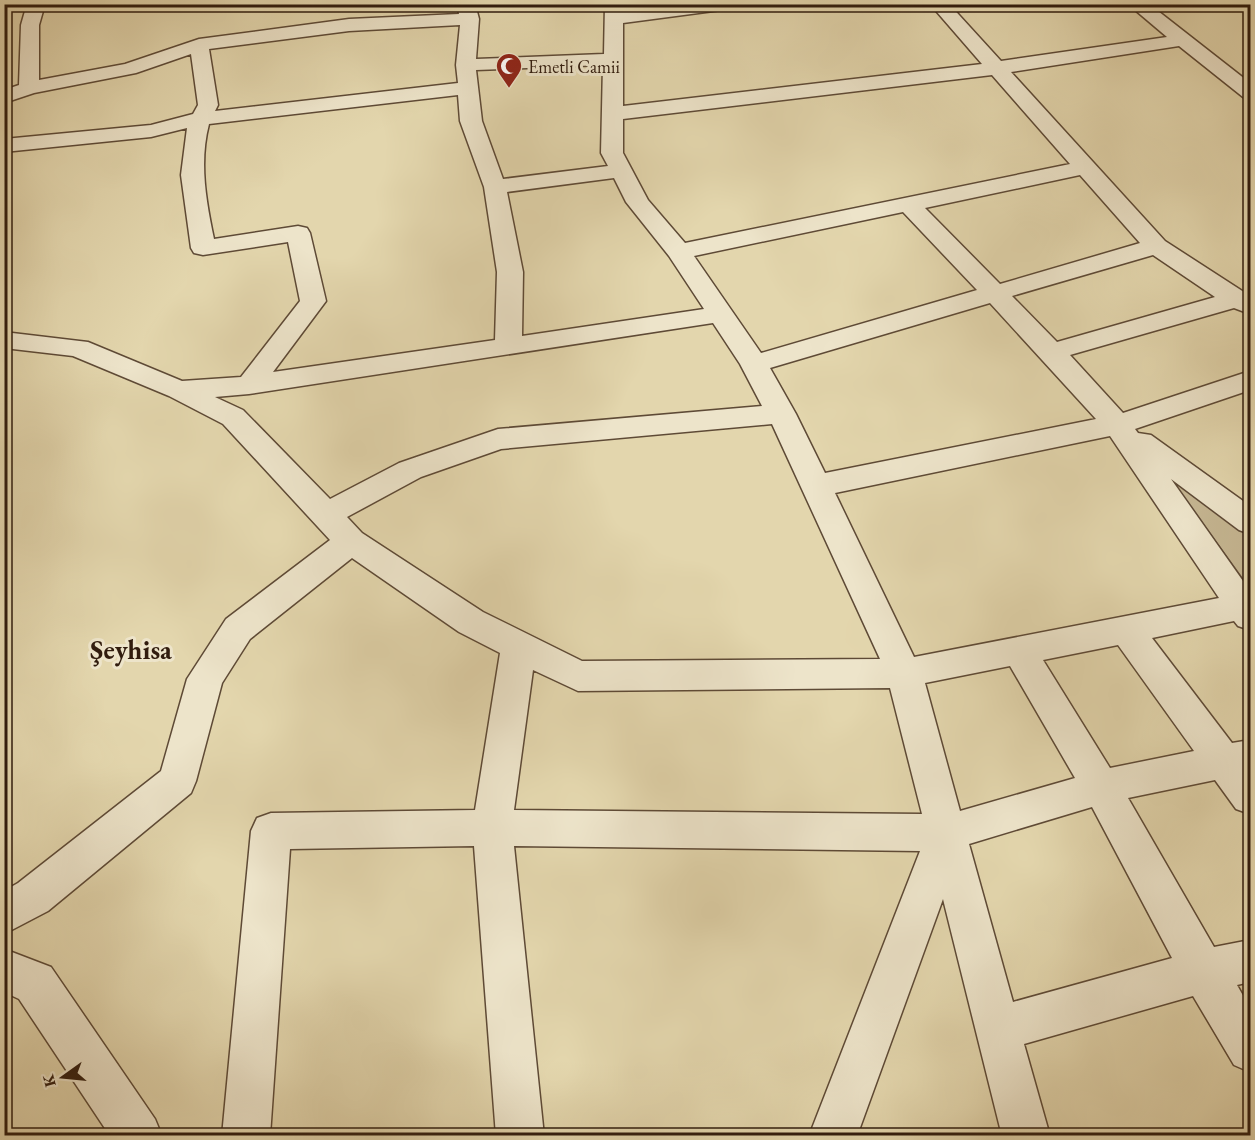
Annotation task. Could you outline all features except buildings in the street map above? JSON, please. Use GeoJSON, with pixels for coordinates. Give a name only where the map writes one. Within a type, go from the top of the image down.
{"type":"FeatureCollection","features":[{"type":"Feature","properties":{"kind":"street"},"geometry":{"type":"LineString","coordinates":[[29,88],[30,25],[36,4]]}},
{"type":"Feature","properties":{"kind":"street"},"geometry":{"type":"LineString","coordinates":[[348,4],[349,26]]}},
{"type":"Feature","properties":{"kind":"street"},"geometry":{"type":"LineString","coordinates":[[729,4],[613,12],[612,153],[638,202],[679,252],[754,364],[782,414],[904,673],[1026,1136]]}},
{"type":"Feature","properties":{"kind":"street"},"geometry":{"type":"LineString","coordinates":[[939,4],[1156,246],[1243,303]]}},
{"type":"Feature","properties":{"kind":"street"},"geometry":{"type":"LineString","coordinates":[[1137,4],[1251,93]]}},
{"type":"Feature","properties":{"kind":"street"},"geometry":{"type":"LineString","coordinates":[[4,98],[29,88],[129,69],[199,45],[468,12],[466,65],[471,122],[495,187],[510,272],[508,346]]}},
{"type":"Feature","properties":{"kind":"street"},"geometry":{"type":"LineString","coordinates":[[612,114],[997,68],[1183,40]]}},
{"type":"Feature","properties":{"kind":"street"},"geometry":{"type":"LineString","coordinates":[[199,45],[208,105],[197,119],[192,179],[203,248],[298,233],[313,301],[249,385]]}},
{"type":"Feature","properties":{"kind":"street"},"geometry":{"type":"LineString","coordinates":[[466,65],[613,58]]}},
{"type":"Feature","properties":{"kind":"street"},"geometry":{"type":"LineString","coordinates":[[4,146],[151,131],[197,119],[469,87]]}},
{"type":"Feature","properties":{"kind":"street"},"geometry":{"type":"LineString","coordinates":[[679,252],[1086,167]]}},
{"type":"Feature","properties":{"kind":"street"},"geometry":{"type":"LineString","coordinates":[[495,187],[620,171]]}},
{"type":"Feature","properties":{"kind":"street"},"geometry":{"type":"LineString","coordinates":[[4,340],[78,348],[179,390],[233,417],[351,541],[471,622],[578,676],[904,673],[1127,630],[1248,610],[1118,425],[1052,352],[994,295],[908,204]]}},
{"type":"Feature","properties":{"kind":"street"},"geometry":{"type":"LineString","coordinates":[[754,364],[1156,246]]}},
{"type":"Feature","properties":{"kind":"street"},"geometry":{"type":"LineString","coordinates":[[1052,352],[1243,303]]}},
{"type":"Feature","properties":{"kind":"street"},"geometry":{"type":"LineString","coordinates":[[179,390],[249,385],[722,314]]}},
{"type":"Feature","properties":{"kind":"street"},"geometry":{"type":"LineString","coordinates":[[816,486],[1118,425],[1251,380]]}},
{"type":"Feature","properties":{"kind":"street"},"geometry":{"type":"LineString","coordinates":[[325,515],[410,470],[498,439],[782,414]]}},
{"type":"Feature","properties":{"kind":"street"},"geometry":{"type":"LineString","coordinates":[[1118,425],[1251,522]]}},
{"type":"Feature","properties":{"kind":"street"},"geometry":{"type":"LineString","coordinates":[[4,914],[33,897],[177,781],[205,679],[238,630],[351,541]]}},
{"type":"Feature","properties":{"kind":"street"},"geometry":{"type":"LineString","coordinates":[[1127,630],[1238,759],[1251,798]]}},
{"type":"Feature","properties":{"kind":"street"},"geometry":{"type":"LineString","coordinates":[[519,646],[492,828],[520,1136]]}},
{"type":"Feature","properties":{"kind":"street"},"geometry":{"type":"LineString","coordinates":[[1019,651],[1101,787],[1203,971],[1251,1049]]}},
{"type":"Feature","properties":{"kind":"street"},"geometry":{"type":"LineString","coordinates":[[246,1136],[271,831],[492,828],[947,833],[1101,787],[1238,759]]}},
{"type":"Feature","properties":{"kind":"street"},"geometry":{"type":"LineString","coordinates":[[833,1136],[947,833]]}},
{"type":"Feature","properties":{"kind":"street"},"geometry":{"type":"LineString","coordinates":[[998,1029],[1203,971],[1251,961]]}},
{"type":"Feature","properties":{"kind":"street"},"geometry":{"type":"LineString","coordinates":[[4,970],[35,983],[138,1136]]}},
{"type":"Feature","properties":{"kind":"shaded area"},"geometry":{"type":"Polygon","coordinates":[[[1159,463],[1173,470],[1250,527],[1250,589],[1159,463]]]}},
{"type":"Feature","properties":{"kind":"place","name":"Emetli Camii"},"geometry":{"type":"Point","coordinates":[509,89]}},
{"type":"Feature","properties":{"kind":"district","name":"Şeyhisa"},"geometry":{"type":"Point","coordinates":[131,649]}}]}
